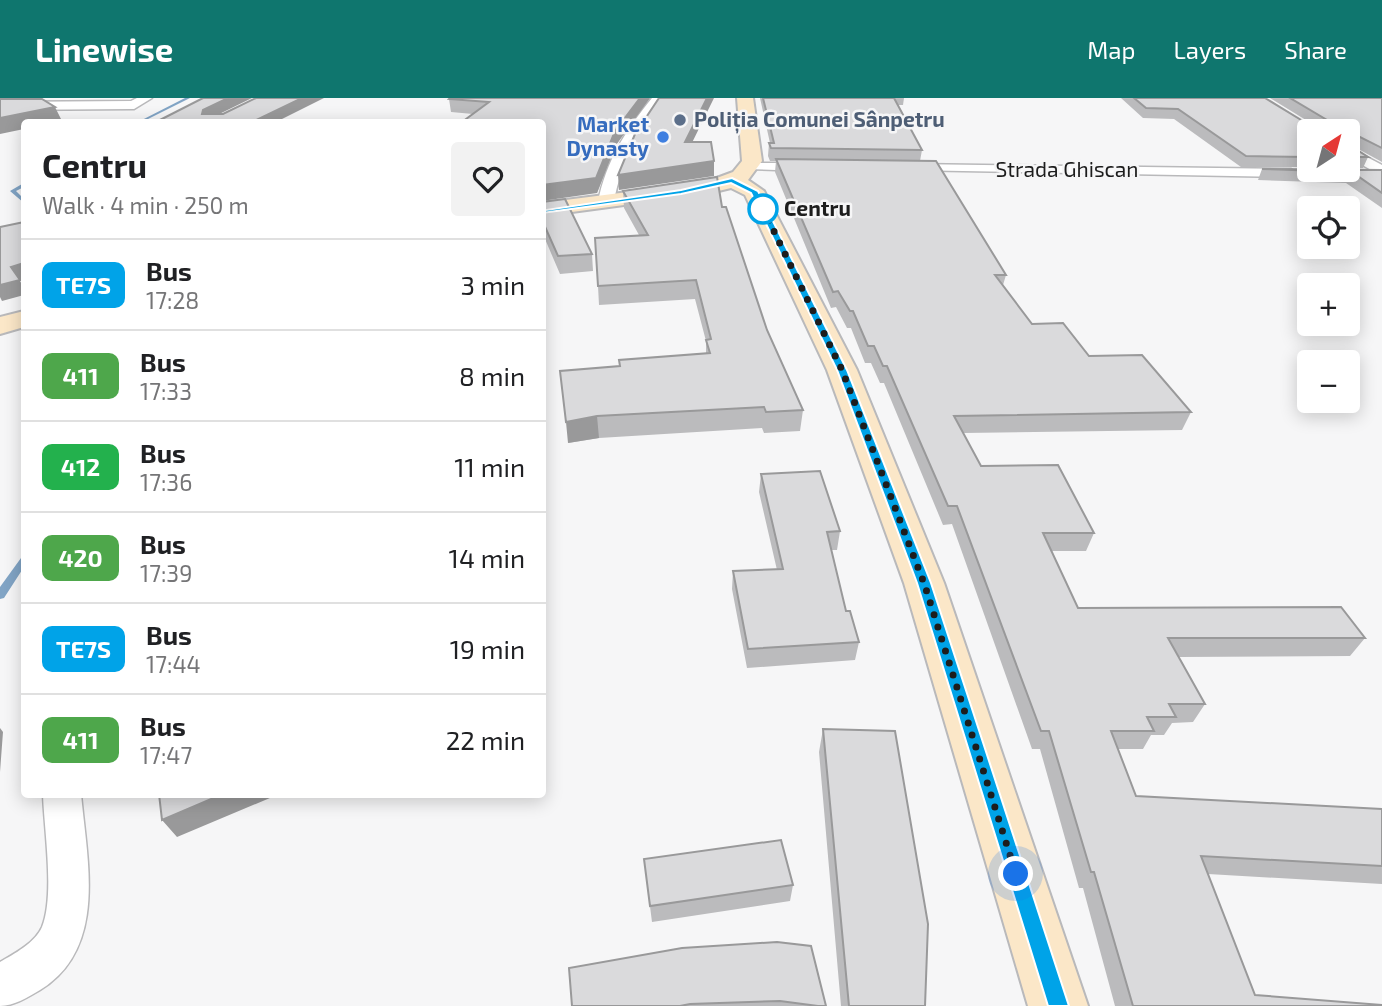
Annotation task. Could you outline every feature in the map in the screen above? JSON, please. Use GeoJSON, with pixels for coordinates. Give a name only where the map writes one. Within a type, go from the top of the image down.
{"type":"FeatureCollection","features":[{"type":"Feature","properties":{"kind":"main road"},"geometry":{"type":"LineString","coordinates":[[745,98],[741,174],[754,191],[842,370],[924,583],[1058,1006]]}},
{"type":"Feature","properties":{"kind":"main road"},"geometry":{"type":"LineString","coordinates":[[546,210],[706,188],[741,174]]}},
{"type":"Feature","properties":{"kind":"main road"},"geometry":{"type":"LineString","coordinates":[[0,326],[21,320]]}},
{"type":"Feature","properties":{"kind":"street"},"geometry":{"type":"LineString","coordinates":[[0,105],[14,98]]}},
{"type":"Feature","properties":{"kind":"street"},"geometry":{"type":"LineString","coordinates":[[0,105],[134,105],[146,98]]}},
{"type":"Feature","properties":{"kind":"street"},"geometry":{"type":"LineString","coordinates":[[606,202],[611,173],[623,145],[659,98]]}},
{"type":"Feature","properties":{"kind":"street"},"geometry":{"type":"LineString","coordinates":[[1360,161],[1377,174]]}},
{"type":"Feature","properties":{"kind":"street"},"geometry":{"type":"LineString","coordinates":[[741,174],[820,167]]}},
{"type":"Feature","properties":{"kind":"street","name":"Strada Ghiscan"},"geometry":{"type":"LineString","coordinates":[[902,168],[1297,174]]}},
{"type":"Feature","properties":{"kind":"street"},"geometry":{"type":"LineString","coordinates":[[0,986],[28,973],[58,943],[68,914],[62,798]]}},
{"type":"Feature","properties":{"kind":"building"},"geometry":{"type":"Polygon","coordinates":[[[203,98],[228,98],[203,110],[202,114],[223,114],[256,98],[302,98],[258,119],[162,119],[203,98]]]}},
{"type":"Feature","properties":{"kind":"building"},"geometry":{"type":"Polygon","coordinates":[[[640,98],[615,131],[596,178],[546,184],[546,119],[466,119],[489,102],[449,99],[640,98]]]}},
{"type":"Feature","properties":{"kind":"building"},"geometry":{"type":"Polygon","coordinates":[[[659,98],[707,98],[685,142],[711,142],[714,161],[618,175],[635,134],[659,98]]]}},
{"type":"Feature","properties":{"kind":"building"},"geometry":{"type":"Polygon","coordinates":[[[763,98],[894,98],[922,150],[771,148],[769,143],[774,143],[763,98]]]}},
{"type":"Feature","properties":{"kind":"building"},"geometry":{"type":"Polygon","coordinates":[[[1134,98],[1265,98],[1300,119],[1297,119],[1297,157],[1246,156],[1178,109],[1146,108],[1134,98]]]}},
{"type":"Feature","properties":{"kind":"building"},"geometry":{"type":"Polygon","coordinates":[[[1290,98],[1382,98],[1382,148],[1360,137],[1360,119],[1325,119],[1290,98]]]}},
{"type":"Feature","properties":{"kind":"building"},"geometry":{"type":"Polygon","coordinates":[[[0,99],[42,99],[55,107],[0,118],[0,99]]]}},
{"type":"Feature","properties":{"kind":"building"},"geometry":{"type":"Polygon","coordinates":[[[776,159],[936,161],[1006,275],[995,275],[1032,324],[1063,323],[1089,356],[1142,355],[1191,412],[954,416],[981,466],[1058,465],[1094,533],[1043,533],[1078,608],[1341,607],[1365,638],[1168,638],[1205,704],[1169,704],[1176,717],[1147,717],[1154,731],[1111,731],[1136,796],[1382,809],[1382,866],[1201,856],[1255,995],[1382,1006],[1133,1006],[1049,731],[1041,731],[957,506],[948,506],[887,366],[883,366],[874,346],[868,346],[853,311],[850,311],[838,291],[833,292],[776,159]]]}},
{"type":"Feature","properties":{"kind":"building"},"geometry":{"type":"Polygon","coordinates":[[[1360,170],[1382,170],[1382,193],[1360,178],[1360,170]]]}},
{"type":"Feature","properties":{"kind":"building"},"geometry":{"type":"Polygon","coordinates":[[[717,177],[722,207],[726,207],[767,330],[803,410],[766,412],[764,407],[597,416],[566,422],[560,371],[620,366],[619,360],[710,353],[706,340],[711,339],[696,280],[598,286],[595,238],[648,235],[623,191],[717,177]]]}},
{"type":"Feature","properties":{"kind":"building"},"geometry":{"type":"Polygon","coordinates":[[[565,199],[592,254],[558,256],[546,229],[546,201],[565,199]]]}},
{"type":"Feature","properties":{"kind":"building"},"geometry":{"type":"Polygon","coordinates":[[[21,223],[21,264],[11,267],[20,280],[0,285],[0,227],[21,223]]]}},
{"type":"Feature","properties":{"kind":"building"},"geometry":{"type":"Polygon","coordinates":[[[820,471],[840,531],[827,532],[846,611],[850,611],[859,642],[748,649],[733,571],[783,569],[761,474],[820,471]]]}},
{"type":"Feature","properties":{"kind":"building"},"geometry":{"type":"Polygon","coordinates":[[[823,729],[895,731],[928,924],[925,1006],[849,1006],[823,729]]]}},
{"type":"Feature","properties":{"kind":"building"},"geometry":{"type":"Polygon","coordinates":[[[159,798],[214,798],[162,820],[159,798]]]}},
{"type":"Feature","properties":{"kind":"building"},"geometry":{"type":"Polygon","coordinates":[[[781,840],[793,885],[650,906],[644,859],[781,840]]]}},
{"type":"Feature","properties":{"kind":"building"},"geometry":{"type":"Polygon","coordinates":[[[777,942],[811,946],[826,1006],[780,1001],[680,1006],[572,1006],[569,968],[682,948],[777,942]]]}},
{"type":"Feature","properties":{"kind":"waterway"},"geometry":{"type":"LineString","coordinates":[[146,119],[188,98]]}},
{"type":"Feature","properties":{"kind":"waterway"},"geometry":{"type":"LineString","coordinates":[[21,187],[13,191],[21,198]]}},
{"type":"Feature","properties":{"kind":"waterway"},"geometry":{"type":"LineString","coordinates":[[0,595],[21,564]]}},
{"type":"Feature","properties":{"kind":"bus line","name":"TE7S"},"geometry":{"type":"LineString","coordinates":[[546,210],[706,188],[732,180],[751,187],[754,191],[842,370],[924,583],[1058,1006]]}},
{"type":"Feature","properties":{"kind":"place","name":"Poliția Comunei Sânpetru"},"geometry":{"type":"Point","coordinates":[680,120]}},
{"type":"Feature","properties":{"kind":"place","name":"Market Dynasty"},"geometry":{"type":"Point","coordinates":[663,137]}},
{"type":"Feature","properties":{"kind":"place","name":"Centru"},"geometry":{"type":"Point","coordinates":[763,209]}},
{"type":"Feature","properties":{"kind":"route"},"geometry":{"type":"LineString","coordinates":[[763,209],[842,370],[924,583],[1016,874]]}}]}
